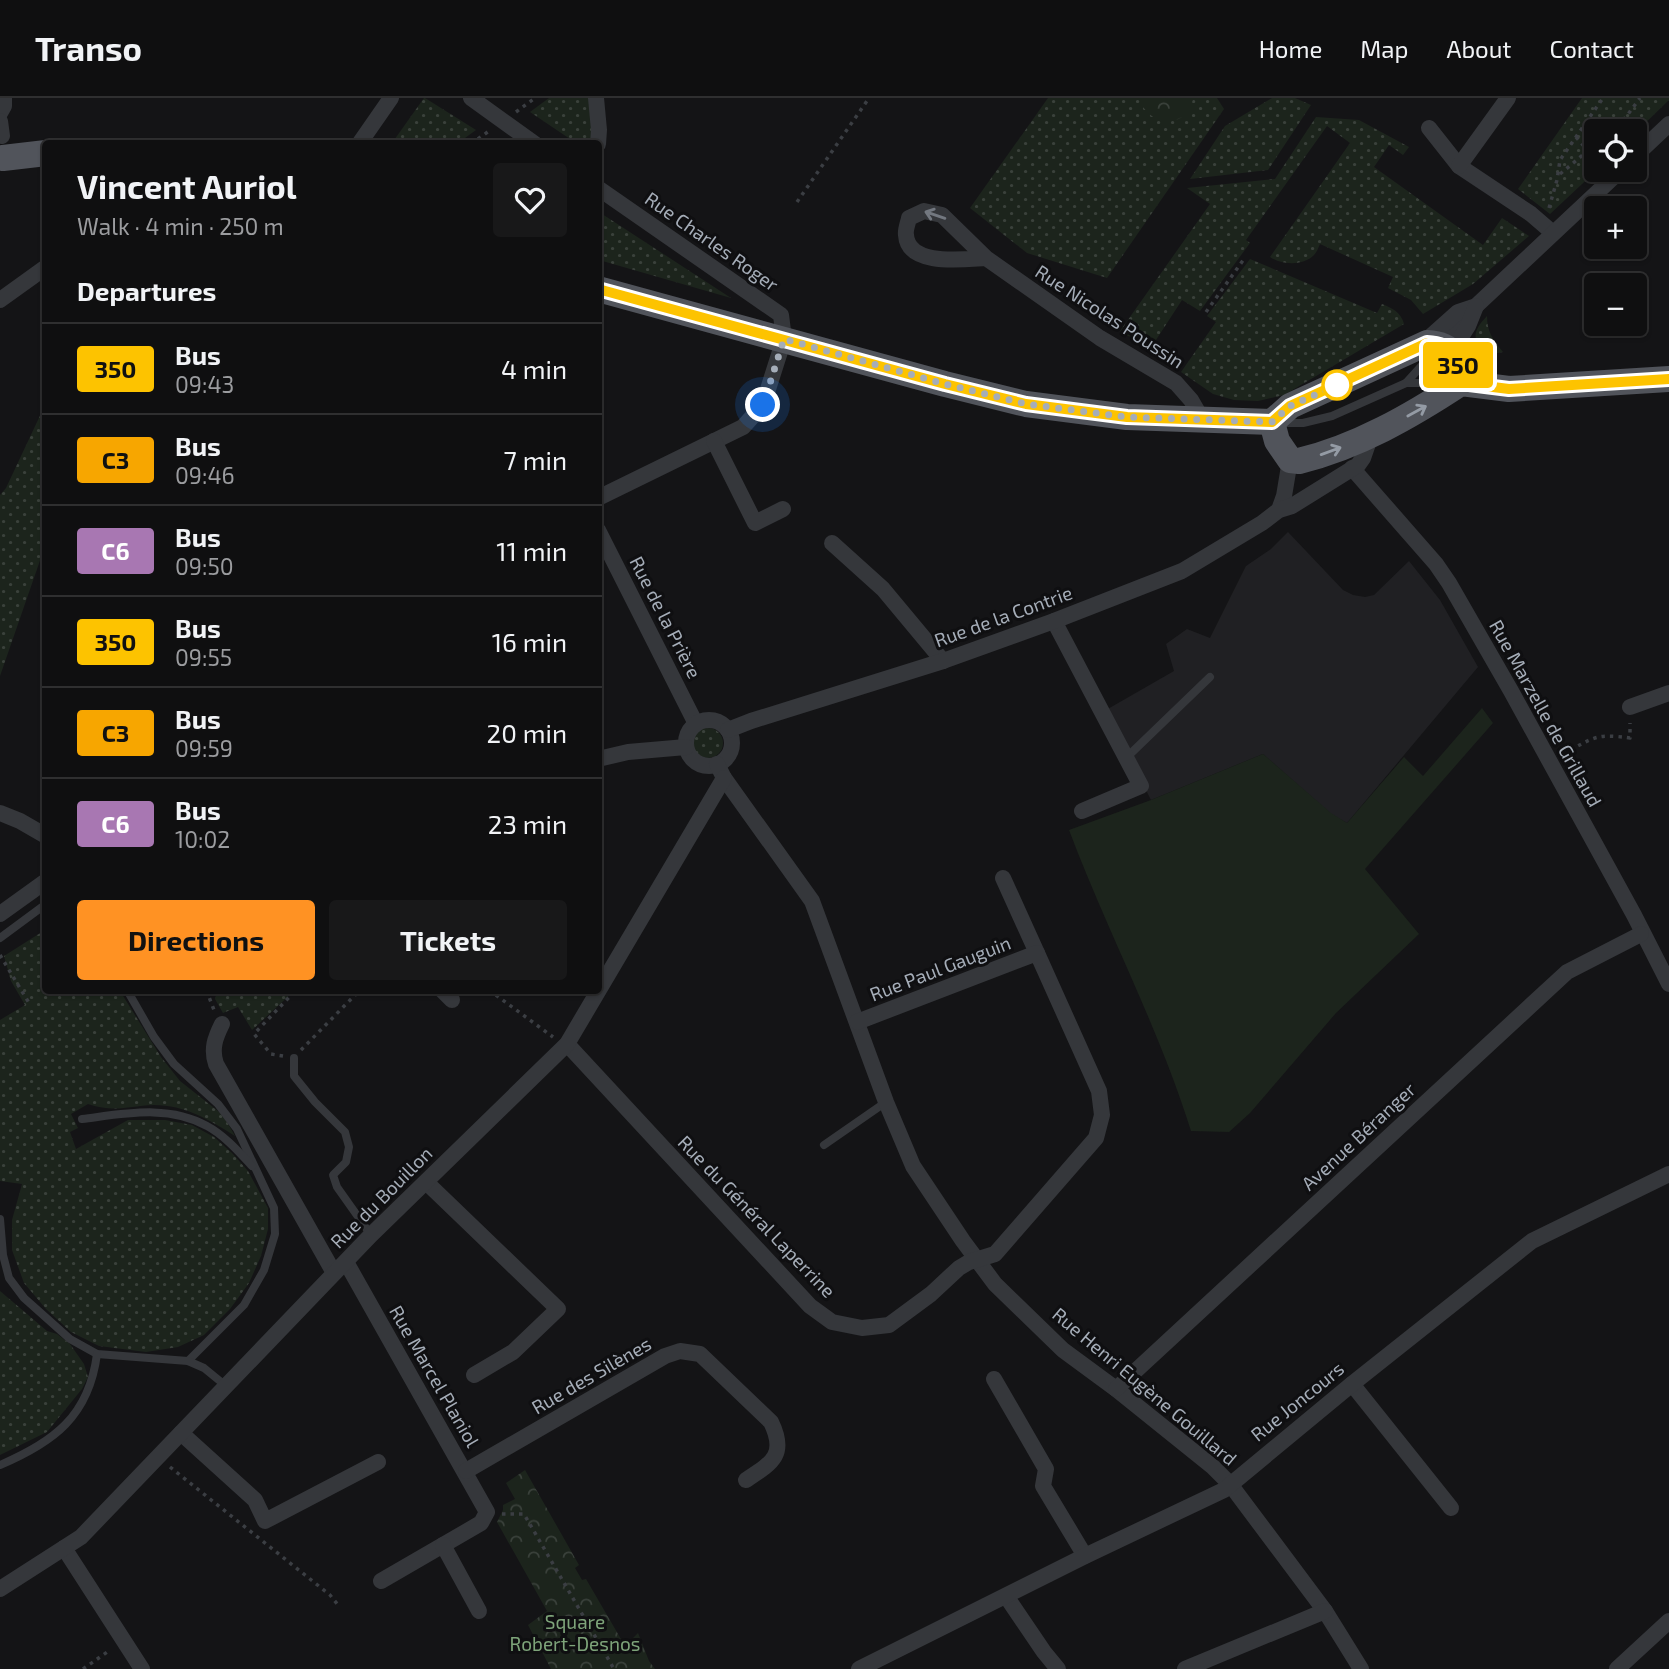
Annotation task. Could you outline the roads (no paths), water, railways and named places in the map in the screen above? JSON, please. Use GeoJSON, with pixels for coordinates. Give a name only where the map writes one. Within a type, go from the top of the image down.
{"type":"FeatureCollection","features":[{"type":"Feature","properties":{"kind":"main road"},"geometry":{"type":"LineString","coordinates":[[3,126],[42,150]]}},
{"type":"Feature","properties":{"kind":"main road"},"geometry":{"type":"LineString","coordinates":[[602,290],[1026,404],[1127,417],[1259,421],[1438,347],[1458,363],[1461,383]]}},
{"type":"Feature","properties":{"kind":"main road"},"geometry":{"type":"LineString","coordinates":[[1259,421],[1290,460],[1299,461],[1371,435],[1421,410],[1461,383],[1509,389],[1669,379]]}},
{"type":"Feature","properties":{"kind":"street"},"geometry":{"type":"LineString","coordinates":[[362,140],[391,98]]}},
{"type":"Feature","properties":{"kind":"street"},"geometry":{"type":"LineString","coordinates":[[471,98],[530,140]]}},
{"type":"Feature","properties":{"kind":"street"},"geometry":{"type":"LineString","coordinates":[[596,98],[598,140]]}},
{"type":"Feature","properties":{"kind":"street"},"geometry":{"type":"LineString","coordinates":[[1460,166],[1508,98]]}},
{"type":"Feature","properties":{"kind":"street"},"geometry":{"type":"LineString","coordinates":[[1429,128],[1460,166],[1531,214],[1553,233]]}},
{"type":"Feature","properties":{"kind":"street"},"geometry":{"type":"LineString","coordinates":[[1647,146],[1666,131]]}},
{"type":"Feature","properties":{"kind":"street"},"geometry":{"type":"LineString","coordinates":[[1438,347],[1468,326],[1476,306],[1608,182]]}},
{"type":"Feature","properties":{"kind":"street","name":"Rue Charles Roger"},"geometry":{"type":"LineString","coordinates":[[602,191],[781,315],[784,339]]}},
{"type":"Feature","properties":{"kind":"street","name":"Rue Nicolas Poussin"},"geometry":{"type":"LineString","coordinates":[[986,258],[929,259],[914,251],[905,236],[909,218],[924,211],[942,215],[986,258],[1100,338],[1176,383],[1191,400],[1202,419]]}},
{"type":"Feature","properties":{"kind":"street"},"geometry":{"type":"LineString","coordinates":[[0,300],[42,270]]}},
{"type":"Feature","properties":{"kind":"street"},"geometry":{"type":"LineString","coordinates":[[1438,347],[1458,312],[1476,306]]}},
{"type":"Feature","properties":{"kind":"street"},"geometry":{"type":"LineString","coordinates":[[602,496],[743,427],[763,405],[784,339]]}},
{"type":"Feature","properties":{"kind":"street"},"geometry":{"type":"LineString","coordinates":[[1357,474],[1371,435]]}},
{"type":"Feature","properties":{"kind":"street"},"geometry":{"type":"LineString","coordinates":[[714,441],[755,523],[783,509]]}},
{"type":"Feature","properties":{"kind":"street"},"geometry":{"type":"LineString","coordinates":[[1279,510],[1290,460]]}},
{"type":"Feature","properties":{"kind":"street","name":"Rue de la Contrie"},"geometry":{"type":"LineString","coordinates":[[728,730],[943,661],[1182,571],[1279,510],[1357,474]]}},
{"type":"Feature","properties":{"kind":"street","name":"Rue Marzelle de Grillaud"},"geometry":{"type":"LineString","coordinates":[[1357,474],[1436,564],[1449,583],[1634,915],[1641,934],[1669,984]]}},
{"type":"Feature","properties":{"kind":"street","name":"Rue de la Prière"},"geometry":{"type":"LineString","coordinates":[[602,538],[696,724]]}},
{"type":"Feature","properties":{"kind":"street"},"geometry":{"type":"LineString","coordinates":[[832,543],[883,589],[943,661]]}},
{"type":"Feature","properties":{"kind":"street"},"geometry":{"type":"LineString","coordinates":[[1054,621],[1141,786],[1082,810]]}},
{"type":"Feature","properties":{"kind":"street"},"geometry":{"type":"LineString","coordinates":[[1630,707],[1669,693]]}},
{"type":"Feature","properties":{"kind":"street"},"geometry":{"type":"LineString","coordinates":[[711,720],[728,730],[730,750],[720,771],[697,763],[690,756],[686,747],[687,735],[696,724],[711,720]]}},
{"type":"Feature","properties":{"kind":"street"},"geometry":{"type":"LineString","coordinates":[[602,758],[628,752],[686,747]]}},
{"type":"Feature","properties":{"kind":"street","name":"Rue Henri Eugène Gouillard"},"geometry":{"type":"LineString","coordinates":[[720,771],[812,901],[886,1102],[913,1166],[977,1260],[995,1284],[1063,1350],[1116,1389],[1213,1467],[1230,1484],[1325,1611],[1361,1669]]}},
{"type":"Feature","properties":{"kind":"street","name":"Rue du Bouillon"},"geometry":{"type":"LineString","coordinates":[[602,982],[720,771]]}},
{"type":"Feature","properties":{"kind":"street"},"geometry":{"type":"LineString","coordinates":[[0,813],[42,834]]}},
{"type":"Feature","properties":{"kind":"street","name":"Rue Paul Gauguin"},"geometry":{"type":"LineString","coordinates":[[977,1260],[995,1254],[1096,1138],[1102,1115],[1099,1091],[1003,878]]}},
{"type":"Feature","properties":{"kind":"street"},"geometry":{"type":"LineString","coordinates":[[0,914],[42,884]]}},
{"type":"Feature","properties":{"kind":"street","name":"Avenue Béranger"},"geometry":{"type":"LineString","coordinates":[[1116,1389],[1567,972],[1641,934]]}},
{"type":"Feature","properties":{"kind":"street","name":"Rue Paul Gauguin"},"geometry":{"type":"LineString","coordinates":[[857,1022],[1037,953]]}},
{"type":"Feature","properties":{"kind":"street","name":"Rue du Bouillon"},"geometry":{"type":"LineString","coordinates":[[0,1589],[81,1537],[371,1235],[567,1044],[595,994]]}},
{"type":"Feature","properties":{"kind":"street","name":"Rue Marcel Planiol"},"geometry":{"type":"LineString","coordinates":[[222,1024],[212,1052],[216,1064],[466,1471],[487,1512],[481,1523],[443,1545]]}},
{"type":"Feature","properties":{"kind":"street","name":"Rue du Général Laperrine"},"geometry":{"type":"LineString","coordinates":[[567,1044],[810,1306],[832,1322],[862,1328],[889,1325],[931,1294],[958,1268],[977,1260]]}},
{"type":"Feature","properties":{"kind":"street","name":"Rue Joncours"},"geometry":{"type":"LineString","coordinates":[[859,1669],[1224,1490],[1532,1241],[1669,1174]]}},
{"type":"Feature","properties":{"kind":"street"},"geometry":{"type":"LineString","coordinates":[[426,1182],[558,1309],[513,1352],[474,1375]]}},
{"type":"Feature","properties":{"kind":"street","name":"Rue des Silènes"},"geometry":{"type":"LineString","coordinates":[[466,1471],[665,1356],[680,1351],[700,1354],[771,1422],[777,1435],[778,1450],[774,1461],[747,1480]]}},
{"type":"Feature","properties":{"kind":"street"},"geometry":{"type":"LineString","coordinates":[[994,1379],[1046,1468],[1043,1486],[1085,1556]]}},
{"type":"Feature","properties":{"kind":"street"},"geometry":{"type":"LineString","coordinates":[[1352,1384],[1451,1508]]}},
{"type":"Feature","properties":{"kind":"street"},"geometry":{"type":"LineString","coordinates":[[181,1433],[255,1500],[265,1521],[377,1462]]}},
{"type":"Feature","properties":{"kind":"street"},"geometry":{"type":"LineString","coordinates":[[382,1581],[443,1545],[479,1611]]}},
{"type":"Feature","properties":{"kind":"street"},"geometry":{"type":"LineString","coordinates":[[64,1548],[142,1669]]}},
{"type":"Feature","properties":{"kind":"street"},"geometry":{"type":"LineString","coordinates":[[1006,1596],[1058,1669]]}},
{"type":"Feature","properties":{"kind":"street"},"geometry":{"type":"LineString","coordinates":[[1185,1669],[1325,1611]]}},
{"type":"Feature","properties":{"kind":"street"},"geometry":{"type":"LineString","coordinates":[[1617,1669],[1669,1621]]}},
{"type":"Feature","properties":{"kind":"lane"},"geometry":{"type":"LineString","coordinates":[[1406,383],[1438,347]]}},
{"type":"Feature","properties":{"kind":"lane"},"geometry":{"type":"LineString","coordinates":[[1259,421],[1303,423],[1325,418],[1406,383],[1461,383]]}},
{"type":"Feature","properties":{"kind":"lane"},"geometry":{"type":"LineString","coordinates":[[1126,758],[1210,677]]}},
{"type":"Feature","properties":{"kind":"lane"},"geometry":{"type":"LineString","coordinates":[[0,938],[42,907]]}},
{"type":"Feature","properties":{"kind":"lane"},"geometry":{"type":"LineString","coordinates":[[129,994],[173,1064],[218,1104],[237,1129],[274,1208],[275,1234],[264,1270],[244,1304],[188,1361]]}},
{"type":"Feature","properties":{"kind":"lane"},"geometry":{"type":"LineString","coordinates":[[294,1058],[294,1076],[345,1132],[349,1147],[346,1162],[333,1175],[337,1187],[371,1235]]}},
{"type":"Feature","properties":{"kind":"lane"},"geometry":{"type":"LineString","coordinates":[[824,1145],[886,1102]]}},
{"type":"Feature","properties":{"kind":"lane"},"geometry":{"type":"LineString","coordinates":[[82,1119],[147,1112],[174,1114],[207,1126],[235,1148],[259,1174]]}},
{"type":"Feature","properties":{"kind":"lane"},"geometry":{"type":"LineString","coordinates":[[0,1219],[2,1255],[9,1278],[24,1298],[70,1339],[97,1354],[188,1361],[204,1368],[226,1386]]}},
{"type":"Feature","properties":{"kind":"lane"},"geometry":{"type":"LineString","coordinates":[[0,1465],[27,1454],[51,1439],[84,1401],[94,1379],[97,1354]]}},
{"type":"Feature","properties":{"kind":"park label","name":"Square Robert-Desnos"},"geometry":{"type":"Point","coordinates":[575,1632]}}]}
